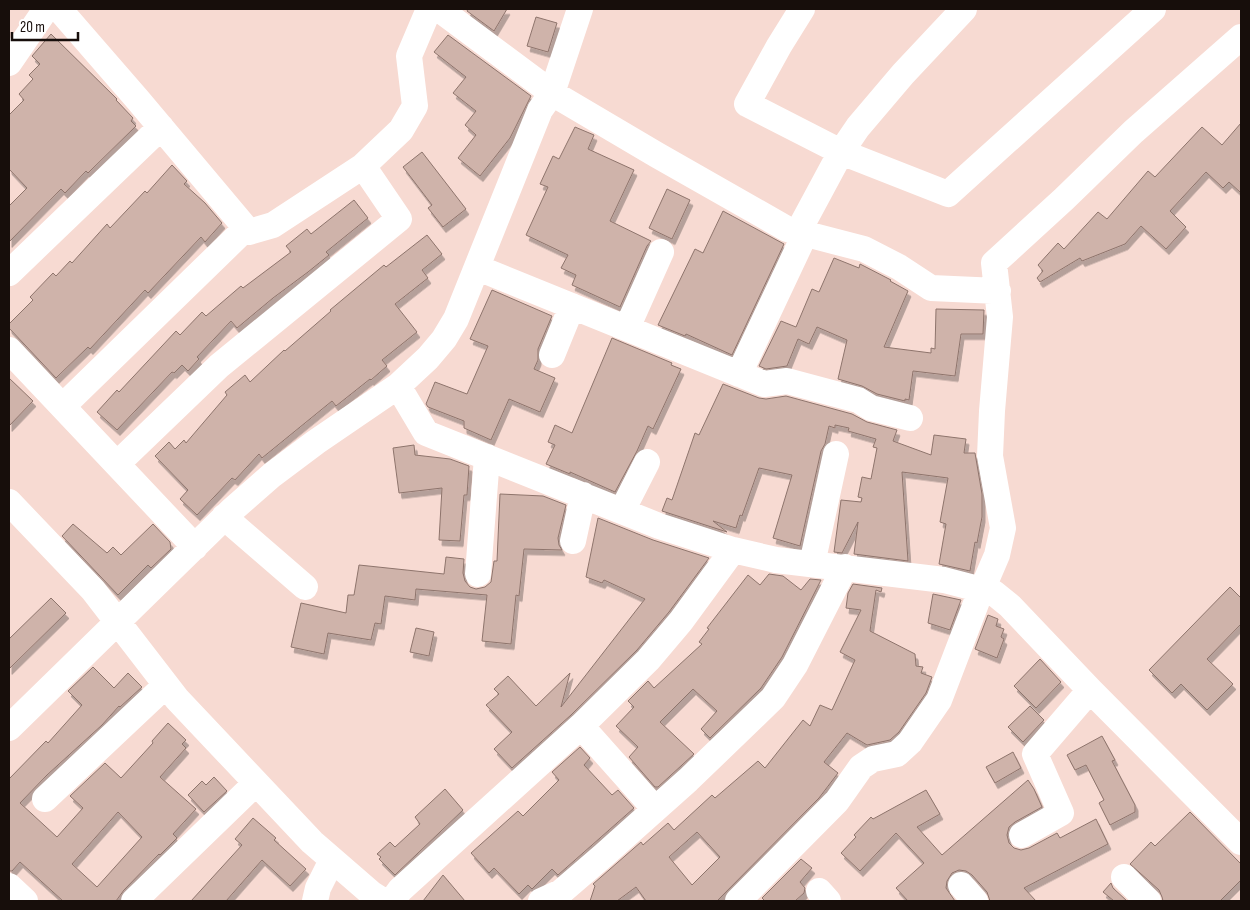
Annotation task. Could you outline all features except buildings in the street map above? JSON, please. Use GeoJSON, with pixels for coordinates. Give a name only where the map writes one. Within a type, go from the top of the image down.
{"type":"FeatureCollection","features":[{"type":"Feature","properties":{"kind":"street"},"geometry":{"type":"LineString","coordinates":[[9,63],[46,9]]}},
{"type":"Feature","properties":{"kind":"street"},"geometry":{"type":"LineString","coordinates":[[59,9],[249,232],[273,225],[363,166],[401,130],[415,106],[409,56],[429,9]]}},
{"type":"Feature","properties":{"kind":"street"},"geometry":{"type":"LineString","coordinates":[[439,9],[552,93],[787,229],[864,249],[899,267],[931,288],[998,291]]}},
{"type":"Feature","properties":{"kind":"street"},"geometry":{"type":"LineString","coordinates":[[9,728],[224,517],[272,475],[316,442],[398,386],[444,340],[456,319],[478,268],[540,110],[552,93],[580,9]]}},
{"type":"Feature","properties":{"kind":"street"},"geometry":{"type":"LineString","coordinates":[[802,9],[747,104],[841,152],[948,194],[1153,9]]}},
{"type":"Feature","properties":{"kind":"street"},"geometry":{"type":"LineString","coordinates":[[739,374],[802,233],[841,152],[858,127],[903,74],[964,9]]}},
{"type":"Feature","properties":{"kind":"street"},"geometry":{"type":"LineString","coordinates":[[738,901],[837,801],[861,767],[873,759],[897,754],[910,742],[939,700],[980,593],[997,555],[1003,528],[990,456],[1000,316],[994,263],[1133,132],[1241,37]]}},
{"type":"Feature","properties":{"kind":"street"},"geometry":{"type":"LineString","coordinates":[[9,273],[161,127]]}},
{"type":"Feature","properties":{"kind":"street"},"geometry":{"type":"LineString","coordinates":[[117,464],[219,366],[399,219],[363,166]]}},
{"type":"Feature","properties":{"kind":"street"},"geometry":{"type":"LineString","coordinates":[[62,406],[246,228]]}},
{"type":"Feature","properties":{"kind":"street"},"geometry":{"type":"LineString","coordinates":[[627,328],[662,252]]}},
{"type":"Feature","properties":{"kind":"street"},"geometry":{"type":"LineString","coordinates":[[478,268],[764,384],[787,381],[858,400],[871,408],[910,418]]}},
{"type":"Feature","properties":{"kind":"street"},"geometry":{"type":"LineString","coordinates":[[552,355],[572,306]]}},
{"type":"Feature","properties":{"kind":"street"},"geometry":{"type":"LineString","coordinates":[[9,350],[195,547]]}},
{"type":"Feature","properties":{"kind":"street"},"geometry":{"type":"LineString","coordinates":[[398,386],[426,433],[659,526],[733,550],[776,560],[944,580],[994,594],[1010,606],[1090,690],[1241,842]]}},
{"type":"Feature","properties":{"kind":"street"},"geometry":{"type":"LineString","coordinates":[[812,564],[836,454]]}},
{"type":"Feature","properties":{"kind":"street"},"geometry":{"type":"LineString","coordinates":[[478,574],[487,457]]}},
{"type":"Feature","properties":{"kind":"street"},"geometry":{"type":"LineString","coordinates":[[622,511],[646,462]]}},
{"type":"Feature","properties":{"kind":"street"},"geometry":{"type":"LineString","coordinates":[[573,541],[583,496]]}},
{"type":"Feature","properties":{"kind":"street"},"geometry":{"type":"LineString","coordinates":[[9,502],[92,590],[166,685],[256,783],[312,842],[372,894],[383,901]]}},
{"type":"Feature","properties":{"kind":"street"},"geometry":{"type":"LineString","coordinates":[[224,517],[305,587]]}},
{"type":"Feature","properties":{"kind":"street"},"geometry":{"type":"LineString","coordinates":[[392,901],[400,890],[581,726],[648,660],[681,621],[733,550]]}},
{"type":"Feature","properties":{"kind":"street"},"geometry":{"type":"LineString","coordinates":[[541,901],[561,892],[655,809],[773,698],[795,665],[845,568]]}},
{"type":"Feature","properties":{"kind":"street"},"geometry":{"type":"LineString","coordinates":[[45,799],[166,685]]}},
{"type":"Feature","properties":{"kind":"street"},"geometry":{"type":"LineString","coordinates":[[1022,834],[1061,813],[1035,754],[1090,690]]}},
{"type":"Feature","properties":{"kind":"street"},"geometry":{"type":"LineString","coordinates":[[581,726],[655,809]]}},
{"type":"Feature","properties":{"kind":"street"},"geometry":{"type":"LineString","coordinates":[[134,901],[256,783]]}},
{"type":"Feature","properties":{"kind":"street"},"geometry":{"type":"LineString","coordinates":[[315,901],[318,888],[332,860]]}},
{"type":"Feature","properties":{"kind":"street"},"geometry":{"type":"LineString","coordinates":[[1124,877],[1148,901]]}},
{"type":"Feature","properties":{"kind":"street"},"geometry":{"type":"LineString","coordinates":[[9,886],[25,901]]}}]}
